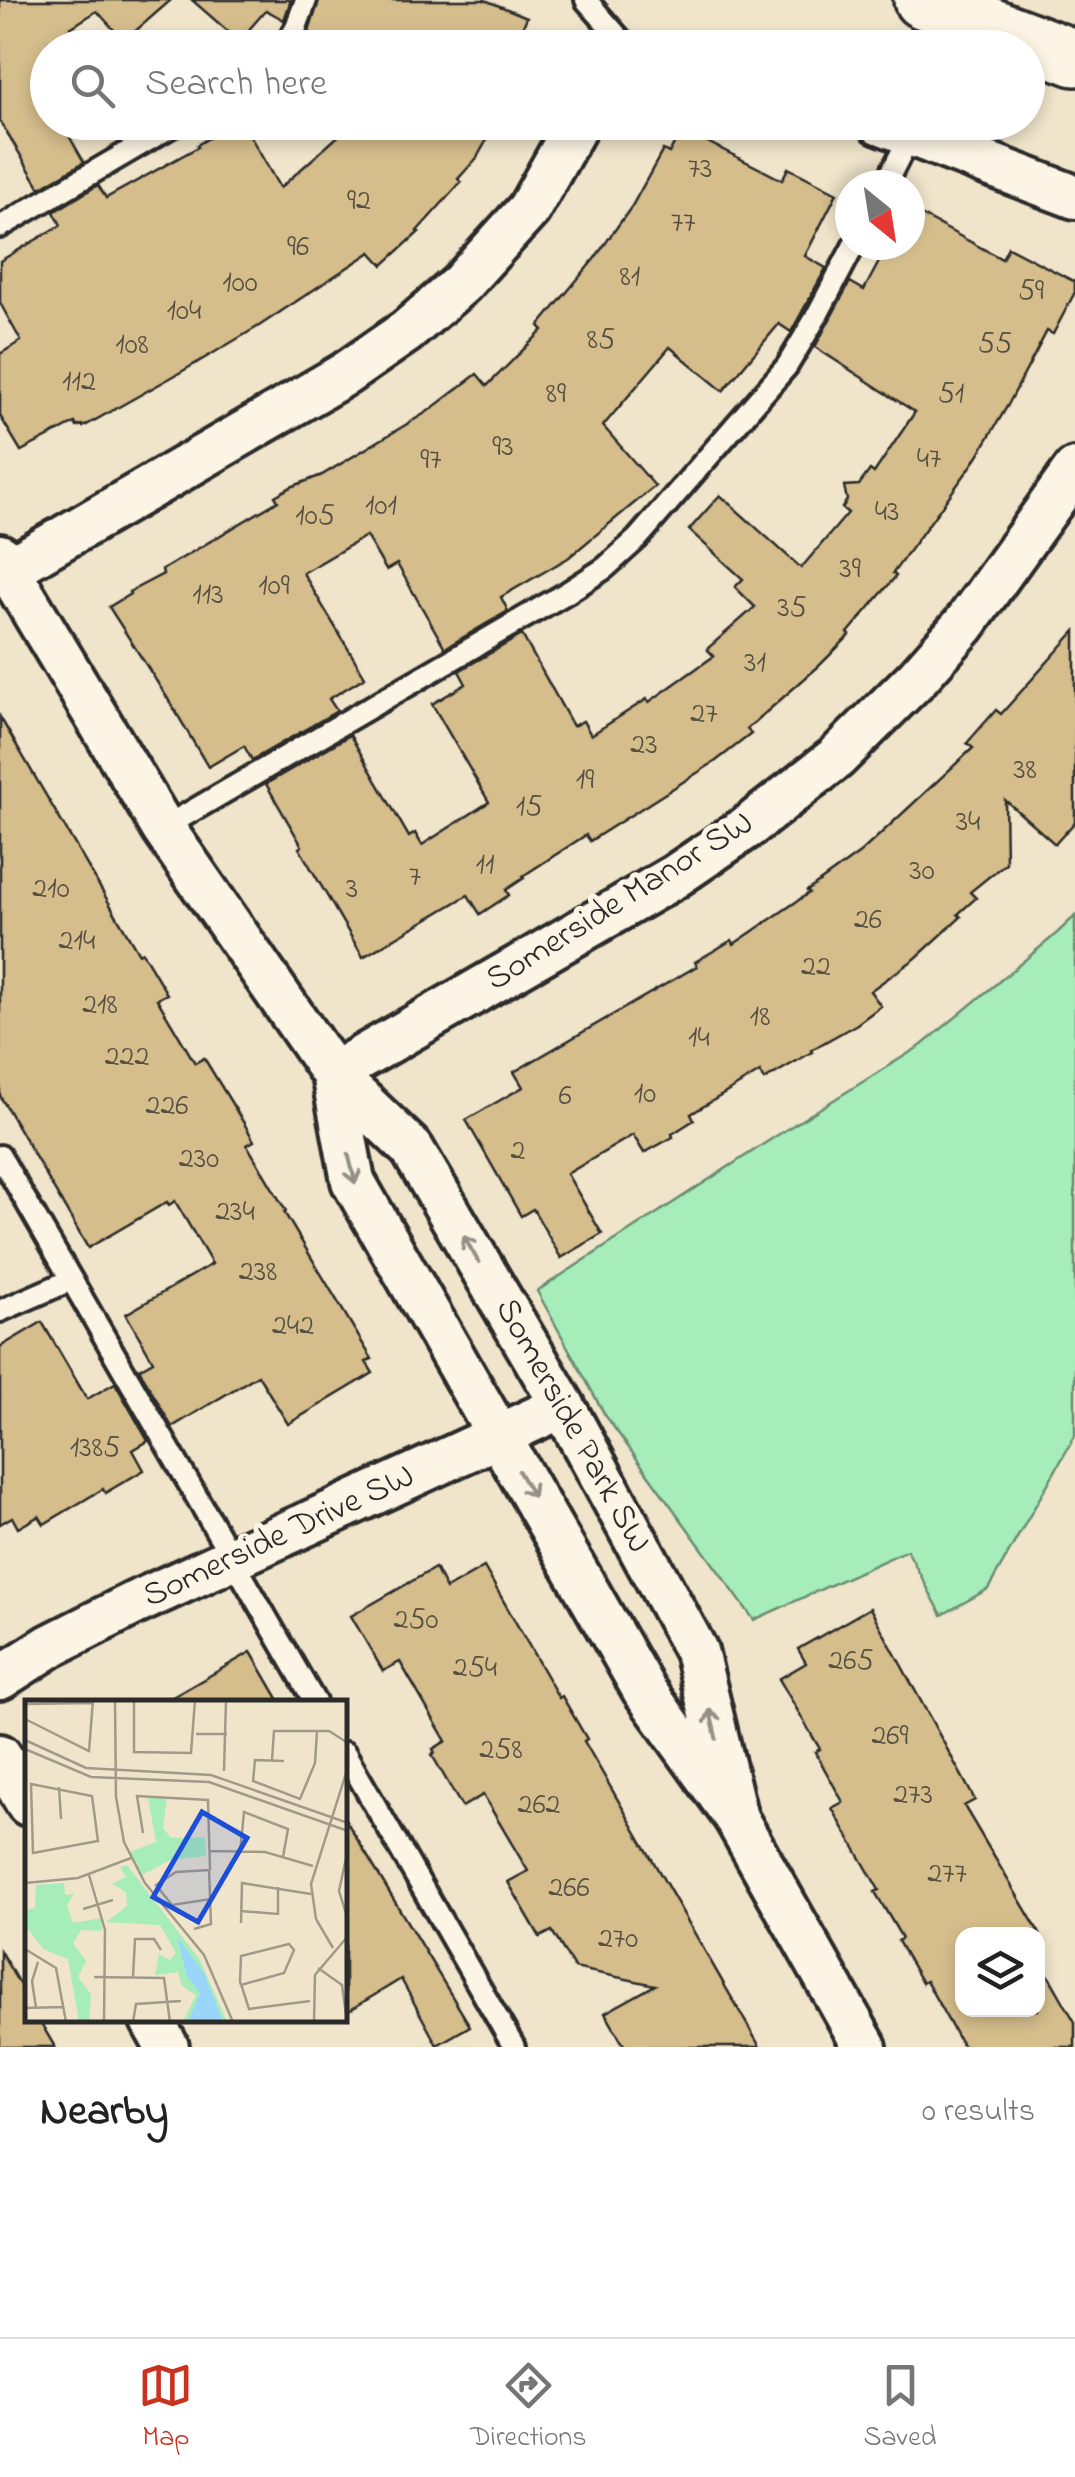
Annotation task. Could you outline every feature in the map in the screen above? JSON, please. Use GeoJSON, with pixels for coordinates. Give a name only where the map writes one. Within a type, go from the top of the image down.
{"type":"FeatureCollection","features":[{"type":"Feature","properties":{"kind":"main road"},"geometry":{"type":"LineString","coordinates":[[922,0],[1001,30]]}},
{"type":"Feature","properties":{"kind":"main road"},"geometry":{"type":"LineString","coordinates":[[1045,47],[1075,58]]}},
{"type":"Feature","properties":{"kind":"street"},"geometry":{"type":"LineString","coordinates":[[4,563],[345,374],[407,331],[462,284],[529,209],[568,140]]}},
{"type":"Feature","properties":{"kind":"street"},"geometry":{"type":"LineString","coordinates":[[926,140],[1075,197]]}},
{"type":"Feature","properties":{"kind":"street","name":"Somerside Manor SW"},"geometry":{"type":"LineString","coordinates":[[333,1074],[674,876],[749,826],[836,758],[964,625],[1075,470]]}},
{"type":"Feature","properties":{"kind":"street","name":"Somerside Park SW"},"geometry":{"type":"LineString","coordinates":[[4,563],[163,828],[333,1074],[412,1149],[563,1406],[696,1651],[736,1818]]}},
{"type":"Feature","properties":{"kind":"street","name":"Somerside Park SW"},"geometry":{"type":"LineString","coordinates":[[333,1074],[354,1181],[644,1690],[736,1818],[864,2047]]}},
{"type":"Feature","properties":{"kind":"street","name":"Somerside Drive SW"},"geometry":{"type":"LineString","coordinates":[[0,1678],[133,1604],[563,1406]]}},
{"type":"Feature","properties":{"kind":"street"},"geometry":{"type":"LineString","coordinates":[[0,1756],[25,1799]]}},
{"type":"Feature","properties":{"kind":"street"},"geometry":{"type":"LineString","coordinates":[[153,2022],[167,2047]]}},
{"type":"Feature","properties":{"kind":"lane"},"geometry":{"type":"LineString","coordinates":[[294,30],[306,0]]}},
{"type":"Feature","properties":{"kind":"lane"},"geometry":{"type":"LineString","coordinates":[[586,0],[612,30]]}},
{"type":"Feature","properties":{"kind":"lane"},"geometry":{"type":"LineString","coordinates":[[0,227],[149,140]]}},
{"type":"Feature","properties":{"kind":"lane"},"geometry":{"type":"LineString","coordinates":[[887,170],[893,140]]}},
{"type":"Feature","properties":{"kind":"lane"},"geometry":{"type":"LineString","coordinates":[[163,828],[606,568],[638,539],[788,366],[846,260]]}},
{"type":"Feature","properties":{"kind":"lane"},"geometry":{"type":"LineString","coordinates":[[0,1156],[315,1700]]}},
{"type":"Feature","properties":{"kind":"lane"},"geometry":{"type":"LineString","coordinates":[[0,1311],[72,1280]]}},
{"type":"Feature","properties":{"kind":"lane"},"geometry":{"type":"LineString","coordinates":[[348,1758],[514,2047]]}},
{"type":"Feature","properties":{"kind":"green space"},"geometry":{"type":"Polygon","coordinates":[[[1075,916],[1075,1436],[988,1589],[942,1615],[907,1550],[754,1620],[605,1415],[537,1291],[922,1045],[1075,916]]]}},
{"type":"Feature","properties":{"kind":"building"},"geometry":{"type":"Polygon","coordinates":[[[0,0],[171,0],[137,30],[114,30],[97,11],[67,30],[30,30],[30,140],[71,140],[84,162],[40,188],[0,121],[0,0]]]}},
{"type":"Feature","properties":{"kind":"building"},"geometry":{"type":"Polygon","coordinates":[[[192,0],[291,0],[284,20],[266,10],[249,30],[226,30],[192,0]]]}},
{"type":"Feature","properties":{"kind":"building"},"geometry":{"type":"Polygon","coordinates":[[[319,0],[485,0],[527,17],[522,30],[310,30],[319,0]]]}},
{"type":"Feature","properties":{"kind":"building"},"geometry":{"type":"Polygon","coordinates":[[[205,140],[252,140],[280,188],[334,140],[487,140],[458,179],[461,182],[419,232],[383,265],[371,252],[188,368],[83,427],[75,423],[21,451],[0,416],[0,354],[21,341],[0,303],[0,261],[61,225],[54,212],[98,185],[106,198],[205,140]]]}},
{"type":"Feature","properties":{"kind":"building"},"geometry":{"type":"Polygon","coordinates":[[[676,140],[704,140],[782,180],[788,168],[835,192],[805,256],[826,268],[791,332],[779,324],[723,391],[670,347],[603,426],[655,486],[568,558],[501,597],[508,611],[445,648],[397,564],[386,570],[366,536],[303,573],[365,677],[329,699],[337,711],[252,760],[244,746],[208,767],[109,607],[163,574],[162,570],[278,501],[275,496],[322,475],[427,412],[477,374],[487,386],[543,330],[539,326],[632,206],[663,150],[669,153],[676,140]]]}},
{"type":"Feature","properties":{"kind":"building"},"geometry":{"type":"Polygon","coordinates":[[[925,217],[1002,259],[1008,247],[1075,282],[1075,292],[1053,334],[1047,331],[974,462],[893,573],[896,576],[850,635],[747,729],[751,734],[716,761],[590,841],[586,835],[523,876],[506,890],[509,895],[480,914],[468,895],[363,957],[266,784],[350,735],[409,837],[415,833],[422,845],[489,802],[432,704],[466,684],[459,671],[522,635],[573,726],[583,721],[591,735],[647,699],[649,702],[714,656],[707,649],[755,607],[735,587],[743,579],[689,530],[720,495],[801,568],[848,513],[842,508],[847,500],[844,486],[859,485],[870,470],[874,473],[915,412],[815,347],[850,282],[864,290],[880,260],[925,260],[925,217]]]}},
{"type":"Feature","properties":{"kind":"building"},"geometry":{"type":"Polygon","coordinates":[[[1075,631],[1075,822],[1055,844],[1005,800],[1006,863],[970,892],[976,898],[958,914],[961,917],[916,958],[870,991],[881,1006],[764,1080],[760,1072],[691,1114],[694,1120],[644,1153],[633,1135],[567,1174],[602,1234],[561,1258],[533,1209],[521,1216],[466,1120],[523,1087],[514,1072],[697,966],[695,962],[732,940],[734,944],[861,852],[973,748],[967,743],[996,710],[1001,714],[1075,631]]]}},
{"type":"Feature","properties":{"kind":"building"},"geometry":{"type":"Polygon","coordinates":[[[0,717],[139,954],[142,952],[167,994],[157,999],[195,1063],[204,1058],[245,1125],[254,1141],[247,1145],[372,1359],[366,1362],[373,1373],[288,1424],[258,1375],[172,1427],[139,1369],[153,1361],[126,1314],[212,1264],[175,1201],[88,1248],[0,1096],[0,717]]]}},
{"type":"Feature","properties":{"kind":"building"},"geometry":{"type":"Polygon","coordinates":[[[42,1322],[87,1399],[115,1383],[148,1441],[133,1450],[144,1470],[44,1524],[39,1516],[18,1528],[12,1517],[0,1524],[0,1347],[42,1322]]]}},
{"type":"Feature","properties":{"kind":"building"},"geometry":{"type":"Polygon","coordinates":[[[484,1567],[587,1739],[584,1741],[760,2047],[625,2047],[605,2013],[655,1985],[574,1968],[552,1931],[540,1937],[508,1882],[528,1871],[483,1795],[462,1807],[432,1755],[433,1749],[446,1741],[400,1662],[383,1671],[351,1616],[435,1568],[446,1589],[484,1567]]]}},
{"type":"Feature","properties":{"kind":"building"},"geometry":{"type":"Polygon","coordinates":[[[870,1608],[975,1800],[964,1806],[1036,1927],[955,1927],[955,2017],[1045,2017],[1045,1969],[1075,2022],[1075,2047],[963,2047],[898,1941],[902,1938],[875,1892],[879,1890],[832,1808],[843,1802],[815,1752],[820,1749],[779,1679],[806,1663],[798,1649],[870,1608]]]}},
{"type":"Feature","properties":{"kind":"building"},"geometry":{"type":"Polygon","coordinates":[[[251,1652],[279,1700],[167,1700],[251,1652]]]}},
{"type":"Feature","properties":{"kind":"building"},"geometry":{"type":"Polygon","coordinates":[[[348,1824],[470,2026],[437,2045],[401,1979],[348,2011],[348,1824]]]}},
{"type":"Feature","properties":{"kind":"building"},"geometry":{"type":"Polygon","coordinates":[[[0,1951],[25,1994],[25,2022],[40,2022],[55,2047],[0,2047],[0,1951]]]}}]}
